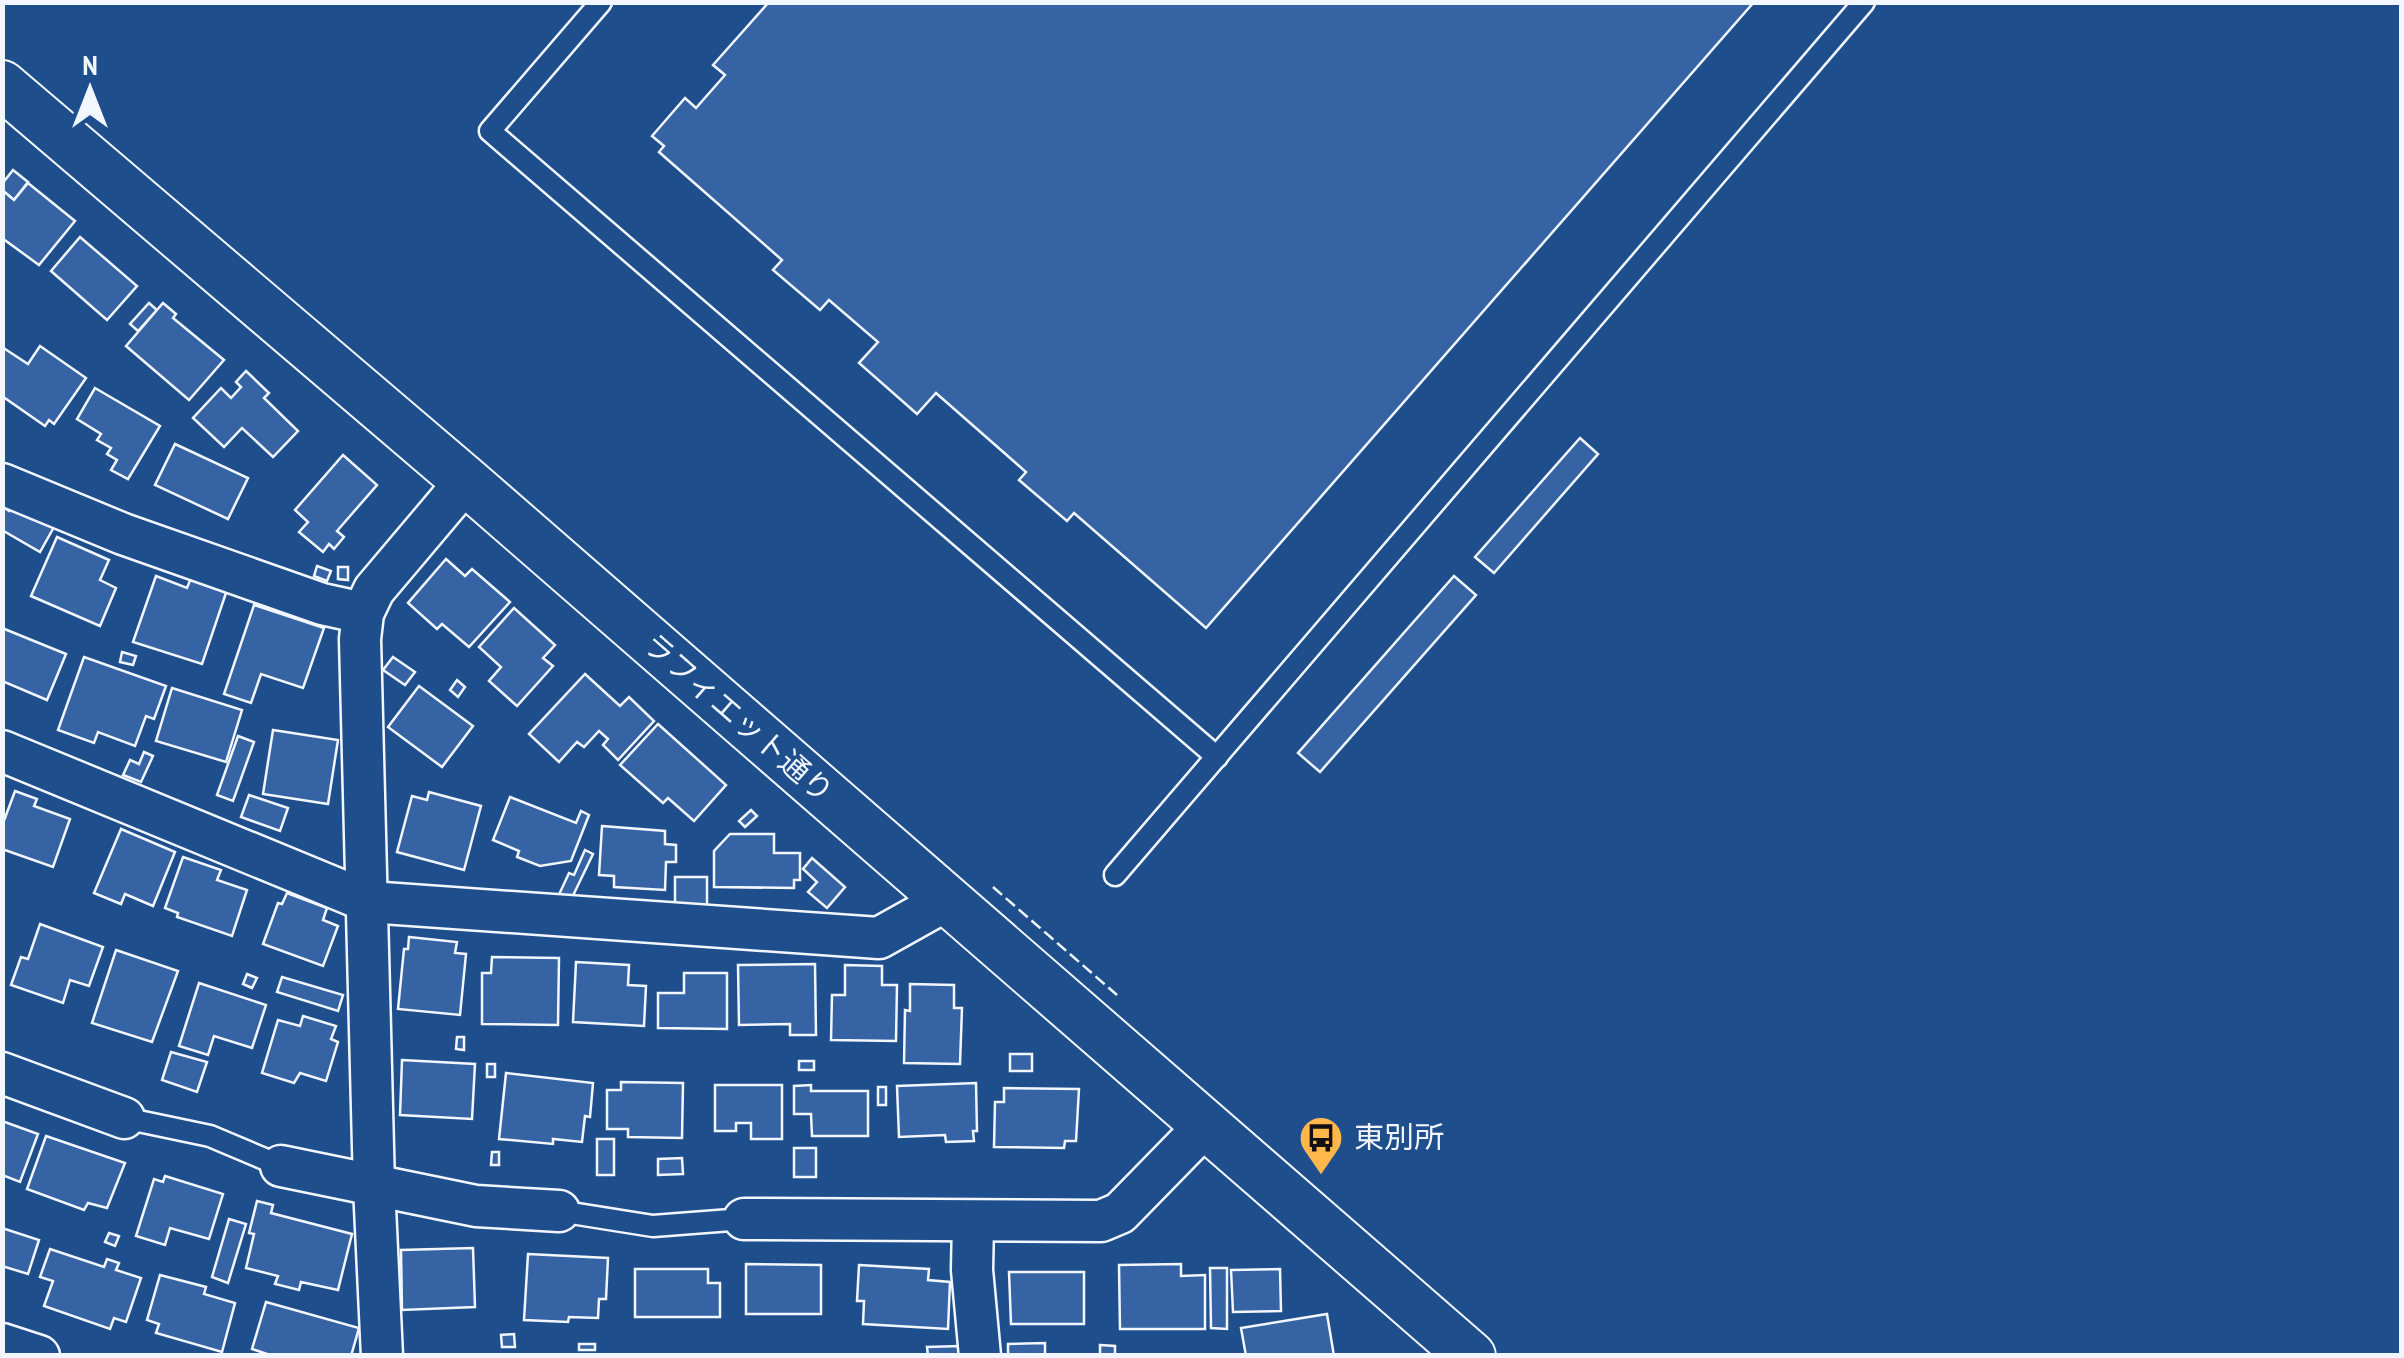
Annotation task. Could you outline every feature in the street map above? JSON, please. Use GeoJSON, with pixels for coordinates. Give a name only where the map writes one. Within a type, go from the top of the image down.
{"type":"FeatureCollection","features":[{"type":"Feature","properties":{"kind":"street","name":"ラフィエット通り"},"geometry":{"type":"LineString","coordinates":[[2,84],[1031,970],[1456,1351]]}},
{"type":"Feature","properties":{"kind":"street"},"geometry":{"type":"LineString","coordinates":[[382,1356],[360,640],[363,613],[374,590],[466,481]]}},
{"type":"Feature","properties":{"kind":"street"},"geometry":{"type":"LineString","coordinates":[[2,484],[142,541],[322,604],[363,613]]}},
{"type":"Feature","properties":{"kind":"street"},"geometry":{"type":"LineString","coordinates":[[2,751],[369,902],[879,938],[947,900]]}},
{"type":"Feature","properties":{"kind":"street"},"geometry":{"type":"LineString","coordinates":[[2,1073],[124,1118]]}},
{"type":"Feature","properties":{"kind":"street"},"geometry":{"type":"LineString","coordinates":[[744,1219],[1102,1221],[1120,1214],[1204,1126]]}},
{"type":"Feature","properties":{"kind":"street"},"geometry":{"type":"LineString","coordinates":[[281,1166],[476,1206],[558,1210]]}},
{"type":"Feature","properties":{"kind":"street"},"geometry":{"type":"LineString","coordinates":[[973,1222],[972,1270],[980,1356]]}},
{"type":"Feature","properties":{"kind":"street"},"geometry":{"type":"LineString","coordinates":[[2,1344],[39,1356]]}},
{"type":"Feature","properties":{"kind":"lane"},"geometry":{"type":"LineString","coordinates":[[601,2],[490,131],[1217,757]]}},
{"type":"Feature","properties":{"kind":"lane"},"geometry":{"type":"LineString","coordinates":[[1115,875],[1864,2]]}},
{"type":"Feature","properties":{"kind":"lane"},"geometry":{"type":"LineString","coordinates":[[124,1118],[210,1136],[281,1166]]}},
{"type":"Feature","properties":{"kind":"lane"},"geometry":{"type":"LineString","coordinates":[[558,1210],[654,1226],[744,1219]]}},
{"type":"Feature","properties":{"kind":"building"},"geometry":{"type":"Polygon","coordinates":[[[769,2],[1754,2],[1206,628],[1074,513],[1067,521],[1019,480],[1026,472],[936,393],[917,414],[859,363],[878,342],[829,300],[820,310],[773,270],[782,260],[659,152],[664,146],[652,136],[685,98],[696,108],[725,75],[713,65],[769,2]]]}},
{"type":"Feature","properties":{"kind":"building"},"geometry":{"type":"Polygon","coordinates":[[[13,170],[28,182],[14,200],[2,190],[13,170]]]}},
{"type":"Feature","properties":{"kind":"building"},"geometry":{"type":"Polygon","coordinates":[[[28,183],[75,221],[39,265],[2,238],[2,190],[14,200],[28,183]]]}},
{"type":"Feature","properties":{"kind":"building"},"geometry":{"type":"Polygon","coordinates":[[[80,237],[137,286],[107,320],[51,271],[80,237]]]}},
{"type":"Feature","properties":{"kind":"building"},"geometry":{"type":"Polygon","coordinates":[[[149,303],[157,310],[138,331],[130,324],[149,303]]]}},
{"type":"Feature","properties":{"kind":"building"},"geometry":{"type":"Polygon","coordinates":[[[163,303],[176,314],[173,318],[224,360],[189,400],[126,346],[163,303]]]}},
{"type":"Feature","properties":{"kind":"building"},"geometry":{"type":"Polygon","coordinates":[[[40,346],[86,378],[54,424],[49,420],[45,426],[2,396],[2,347],[28,364],[40,346]]]}},
{"type":"Feature","properties":{"kind":"building"},"geometry":{"type":"Polygon","coordinates":[[[246,371],[269,393],[264,398],[298,431],[273,457],[242,428],[224,447],[193,418],[221,388],[231,398],[241,387],[236,382],[246,371]]]}},
{"type":"Feature","properties":{"kind":"building"},"geometry":{"type":"Polygon","coordinates":[[[95,388],[160,426],[128,479],[111,470],[117,460],[107,454],[111,448],[97,440],[101,434],[77,419],[95,388]]]}},
{"type":"Feature","properties":{"kind":"building"},"geometry":{"type":"Polygon","coordinates":[[[1580,438],[1598,454],[1494,573],[1475,557],[1580,438]]]}},
{"type":"Feature","properties":{"kind":"building"},"geometry":{"type":"Polygon","coordinates":[[[175,444],[248,478],[228,519],[155,485],[175,444]]]}},
{"type":"Feature","properties":{"kind":"building"},"geometry":{"type":"Polygon","coordinates":[[[343,455],[377,485],[337,531],[344,537],[334,549],[329,544],[323,552],[299,532],[308,522],[295,510],[343,455]]]}},
{"type":"Feature","properties":{"kind":"building"},"geometry":{"type":"Polygon","coordinates":[[[14,503],[54,527],[40,552],[2,530],[2,506],[9,511],[14,503]]]}},
{"type":"Feature","properties":{"kind":"building"},"geometry":{"type":"Polygon","coordinates":[[[57,537],[109,560],[100,580],[116,588],[100,626],[31,596],[57,537]]]}},
{"type":"Feature","properties":{"kind":"building"},"geometry":{"type":"Polygon","coordinates":[[[446,559],[465,576],[472,569],[510,602],[469,647],[442,624],[437,629],[408,603],[446,559]]]}},
{"type":"Feature","properties":{"kind":"building"},"geometry":{"type":"Polygon","coordinates":[[[317,566],[331,571],[327,581],[314,576],[317,566]]]}},
{"type":"Feature","properties":{"kind":"building"},"geometry":{"type":"Polygon","coordinates":[[[338,567],[348,567],[348,580],[338,579],[338,567]]]}},
{"type":"Feature","properties":{"kind":"building"},"geometry":{"type":"Polygon","coordinates":[[[156,576],[187,588],[191,578],[227,590],[202,664],[133,642],[156,576]]]}},
{"type":"Feature","properties":{"kind":"building"},"geometry":{"type":"Polygon","coordinates":[[[1454,576],[1476,595],[1320,772],[1298,753],[1454,576]]]}},
{"type":"Feature","properties":{"kind":"building"},"geometry":{"type":"Polygon","coordinates":[[[254,605],[324,628],[303,688],[261,674],[251,703],[224,694],[254,605]]]}},
{"type":"Feature","properties":{"kind":"building"},"geometry":{"type":"Polygon","coordinates":[[[514,608],[555,645],[543,658],[553,666],[517,706],[489,681],[501,667],[479,647],[514,608]]]}},
{"type":"Feature","properties":{"kind":"building"},"geometry":{"type":"Polygon","coordinates":[[[2,628],[66,654],[47,700],[2,681],[2,628]]]}},
{"type":"Feature","properties":{"kind":"building"},"geometry":{"type":"Polygon","coordinates":[[[122,652],[136,656],[133,665],[120,662],[122,652]]]}},
{"type":"Feature","properties":{"kind":"building"},"geometry":{"type":"Polygon","coordinates":[[[84,657],[166,686],[154,719],[146,716],[135,746],[98,732],[94,743],[58,730],[84,657]]]}},
{"type":"Feature","properties":{"kind":"building"},"geometry":{"type":"Polygon","coordinates":[[[393,657],[415,672],[405,685],[383,670],[393,657]]]}},
{"type":"Feature","properties":{"kind":"building"},"geometry":{"type":"Polygon","coordinates":[[[585,674],[620,706],[629,697],[654,721],[618,760],[603,745],[608,739],[599,731],[584,747],[577,742],[559,762],[529,734],[585,674]]]}},
{"type":"Feature","properties":{"kind":"building"},"geometry":{"type":"Polygon","coordinates":[[[457,680],[465,687],[458,697],[450,690],[457,680]]]}},
{"type":"Feature","properties":{"kind":"building"},"geometry":{"type":"Polygon","coordinates":[[[419,686],[473,726],[442,767],[388,727],[419,686]]]}},
{"type":"Feature","properties":{"kind":"building"},"geometry":{"type":"Polygon","coordinates":[[[172,688],[242,710],[226,762],[156,741],[172,688]]]}},
{"type":"Feature","properties":{"kind":"building"},"geometry":{"type":"Polygon","coordinates":[[[658,724],[726,785],[694,821],[668,798],[663,803],[620,765],[658,724]]]}},
{"type":"Feature","properties":{"kind":"building"},"geometry":{"type":"Polygon","coordinates":[[[273,730],[338,740],[328,804],[263,794],[273,730]]]}},
{"type":"Feature","properties":{"kind":"building"},"geometry":{"type":"Polygon","coordinates":[[[238,736],[254,742],[233,801],[217,795],[238,736]]]}},
{"type":"Feature","properties":{"kind":"building"},"geometry":{"type":"Polygon","coordinates":[[[144,752],[153,756],[141,782],[123,775],[130,760],[139,764],[144,752]]]}},
{"type":"Feature","properties":{"kind":"building"},"geometry":{"type":"Polygon","coordinates":[[[15,791],[37,799],[34,806],[70,819],[53,867],[2,849],[2,826],[15,791]]]}},
{"type":"Feature","properties":{"kind":"building"},"geometry":{"type":"Polygon","coordinates":[[[429,792],[481,806],[464,870],[397,852],[412,796],[427,800],[429,792]]]}},
{"type":"Feature","properties":{"kind":"building"},"geometry":{"type":"Polygon","coordinates":[[[249,795],[288,808],[280,831],[241,817],[249,795]]]}},
{"type":"Feature","properties":{"kind":"building"},"geometry":{"type":"Polygon","coordinates":[[[510,797],[576,823],[581,811],[589,815],[571,861],[540,866],[517,857],[519,851],[493,840],[510,797]]]}},
{"type":"Feature","properties":{"kind":"building"},"geometry":{"type":"Polygon","coordinates":[[[751,810],[757,816],[745,827],[739,821],[751,810]]]}},
{"type":"Feature","properties":{"kind":"building"},"geometry":{"type":"Polygon","coordinates":[[[602,826],[665,831],[665,844],[676,845],[676,862],[666,862],[665,890],[614,887],[614,876],[599,875],[602,826]]]}},
{"type":"Feature","properties":{"kind":"building"},"geometry":{"type":"Polygon","coordinates":[[[121,829],[175,852],[153,906],[125,894],[121,904],[94,893],[121,829]]]}},
{"type":"Feature","properties":{"kind":"building"},"geometry":{"type":"Polygon","coordinates":[[[730,834],[774,834],[774,853],[800,853],[800,880],[794,880],[794,888],[714,887],[714,851],[730,834]]]}},
{"type":"Feature","properties":{"kind":"building"},"geometry":{"type":"Polygon","coordinates":[[[585,850],[593,854],[568,906],[556,901],[569,873],[574,875],[585,850]]]}},
{"type":"Feature","properties":{"kind":"building"},"geometry":{"type":"Polygon","coordinates":[[[183,857],[221,870],[217,880],[247,890],[232,936],[177,917],[178,913],[165,908],[183,857]]]}},
{"type":"Feature","properties":{"kind":"building"},"geometry":{"type":"Polygon","coordinates":[[[812,858],[845,887],[827,908],[808,892],[817,882],[803,869],[812,858]]]}},
{"type":"Feature","properties":{"kind":"building"},"geometry":{"type":"Polygon","coordinates":[[[675,877],[707,877],[707,913],[675,913],[675,877]]]}},
{"type":"Feature","properties":{"kind":"building"},"geometry":{"type":"Polygon","coordinates":[[[287,893],[327,908],[323,920],[338,926],[323,966],[263,944],[278,903],[282,904],[287,893]]]}},
{"type":"Feature","properties":{"kind":"building"},"geometry":{"type":"Polygon","coordinates":[[[40,924],[103,947],[89,986],[70,980],[63,1003],[11,985],[21,957],[28,959],[40,924]]]}},
{"type":"Feature","properties":{"kind":"building"},"geometry":{"type":"Polygon","coordinates":[[[409,937],[457,942],[455,953],[466,954],[460,1015],[398,1009],[404,949],[408,949],[409,937]]]}},
{"type":"Feature","properties":{"kind":"building"},"geometry":{"type":"Polygon","coordinates":[[[116,950],[178,971],[152,1042],[92,1023],[116,950]]]}},
{"type":"Feature","properties":{"kind":"building"},"geometry":{"type":"Polygon","coordinates":[[[492,957],[559,958],[558,1025],[482,1024],[482,973],[491,973],[492,957]]]}},
{"type":"Feature","properties":{"kind":"building"},"geometry":{"type":"Polygon","coordinates":[[[576,962],[629,965],[628,985],[646,986],[644,1026],[573,1022],[576,962]]]}},
{"type":"Feature","properties":{"kind":"building"},"geometry":{"type":"Polygon","coordinates":[[[815,964],[816,1035],[790,1035],[790,1024],[739,1025],[738,965],[815,964]]]}},
{"type":"Feature","properties":{"kind":"building"},"geometry":{"type":"Polygon","coordinates":[[[845,965],[882,966],[882,985],[897,985],[896,1041],[831,1040],[832,995],[845,995],[845,965]]]}},
{"type":"Feature","properties":{"kind":"building"},"geometry":{"type":"Polygon","coordinates":[[[684,973],[727,973],[727,1029],[658,1028],[658,993],[684,993],[684,973]]]}},
{"type":"Feature","properties":{"kind":"building"},"geometry":{"type":"Polygon","coordinates":[[[247,974],[257,978],[252,988],[243,984],[247,974]]]}},
{"type":"Feature","properties":{"kind":"building"},"geometry":{"type":"Polygon","coordinates":[[[282,977],[343,995],[338,1011],[277,992],[282,977]]]}},
{"type":"Feature","properties":{"kind":"building"},"geometry":{"type":"Polygon","coordinates":[[[199,983],[266,1005],[252,1048],[214,1036],[208,1055],[179,1046],[199,983]]]}},
{"type":"Feature","properties":{"kind":"building"},"geometry":{"type":"Polygon","coordinates":[[[910,984],[954,985],[954,1008],[962,1008],[960,1064],[904,1063],[905,1010],[910,1011],[910,984]]]}},
{"type":"Feature","properties":{"kind":"building"},"geometry":{"type":"Polygon","coordinates":[[[303,1016],[336,1026],[331,1039],[338,1042],[326,1081],[300,1073],[294,1083],[262,1073],[278,1020],[300,1026],[303,1016]]]}},
{"type":"Feature","properties":{"kind":"building"},"geometry":{"type":"Polygon","coordinates":[[[457,1037],[464,1037],[464,1050],[456,1049],[457,1037]]]}},
{"type":"Feature","properties":{"kind":"building"},"geometry":{"type":"Polygon","coordinates":[[[171,1052],[207,1062],[197,1092],[162,1080],[171,1052]]]}},
{"type":"Feature","properties":{"kind":"building"},"geometry":{"type":"Polygon","coordinates":[[[1010,1054],[1032,1054],[1032,1071],[1010,1071],[1010,1054]]]}},
{"type":"Feature","properties":{"kind":"building"},"geometry":{"type":"Polygon","coordinates":[[[402,1060],[475,1064],[472,1119],[400,1115],[402,1060]]]}},
{"type":"Feature","properties":{"kind":"building"},"geometry":{"type":"Polygon","coordinates":[[[799,1061],[814,1061],[814,1070],[799,1070],[799,1061]]]}},
{"type":"Feature","properties":{"kind":"building"},"geometry":{"type":"Polygon","coordinates":[[[487,1064],[495,1064],[495,1077],[487,1077],[487,1064]]]}},
{"type":"Feature","properties":{"kind":"building"},"geometry":{"type":"Polygon","coordinates":[[[506,1073],[593,1083],[590,1117],[585,1116],[582,1142],[553,1139],[553,1144],[499,1139],[506,1073]]]}},
{"type":"Feature","properties":{"kind":"building"},"geometry":{"type":"Polygon","coordinates":[[[621,1082],[683,1083],[682,1138],[628,1137],[628,1129],[607,1129],[607,1090],[621,1090],[621,1082]]]}},
{"type":"Feature","properties":{"kind":"building"},"geometry":{"type":"Polygon","coordinates":[[[976,1083],[974,1141],[946,1142],[945,1135],[899,1137],[897,1086],[976,1083]]]}},
{"type":"Feature","properties":{"kind":"building"},"geometry":{"type":"Polygon","coordinates":[[[715,1085],[782,1085],[782,1139],[751,1139],[751,1123],[736,1123],[736,1131],[715,1131],[715,1085]]]}},
{"type":"Feature","properties":{"kind":"building"},"geometry":{"type":"Polygon","coordinates":[[[811,1085],[811,1091],[868,1091],[868,1136],[812,1136],[811,1114],[794,1114],[794,1086],[811,1085]]]}},
{"type":"Feature","properties":{"kind":"building"},"geometry":{"type":"Polygon","coordinates":[[[878,1087],[886,1087],[886,1105],[878,1105],[878,1087]]]}},
{"type":"Feature","properties":{"kind":"building"},"geometry":{"type":"Polygon","coordinates":[[[1004,1088],[1079,1089],[1076,1141],[1065,1141],[1064,1148],[994,1147],[995,1102],[1004,1102],[1004,1088]]]}},
{"type":"Feature","properties":{"kind":"building"},"geometry":{"type":"Polygon","coordinates":[[[2,1121],[38,1134],[20,1182],[2,1175],[2,1121]]]}},
{"type":"Feature","properties":{"kind":"building"},"geometry":{"type":"Polygon","coordinates":[[[46,1136],[125,1163],[107,1208],[88,1203],[84,1210],[27,1189],[46,1136]]]}},
{"type":"Feature","properties":{"kind":"building"},"geometry":{"type":"Polygon","coordinates":[[[597,1139],[614,1139],[614,1175],[597,1175],[597,1139]]]}},
{"type":"Feature","properties":{"kind":"building"},"geometry":{"type":"Polygon","coordinates":[[[794,1148],[816,1148],[816,1177],[794,1177],[794,1148]]]}},
{"type":"Feature","properties":{"kind":"building"},"geometry":{"type":"Polygon","coordinates":[[[492,1152],[499,1152],[499,1165],[491,1165],[492,1152]]]}},
{"type":"Feature","properties":{"kind":"building"},"geometry":{"type":"Polygon","coordinates":[[[682,1158],[683,1174],[658,1175],[658,1159],[682,1158]]]}},
{"type":"Feature","properties":{"kind":"building"},"geometry":{"type":"Polygon","coordinates":[[[165,1176],[223,1194],[209,1239],[170,1228],[165,1245],[136,1236],[154,1179],[163,1182],[165,1176]]]}},
{"type":"Feature","properties":{"kind":"building"},"geometry":{"type":"Polygon","coordinates":[[[257,1201],[273,1205],[271,1213],[352,1234],[338,1290],[301,1282],[299,1290],[275,1284],[278,1276],[246,1268],[257,1201]]]}},
{"type":"Feature","properties":{"kind":"building"},"geometry":{"type":"Polygon","coordinates":[[[229,1219],[246,1224],[228,1283],[212,1277],[229,1219]]]}},
{"type":"Feature","properties":{"kind":"building"},"geometry":{"type":"Polygon","coordinates":[[[2,1228],[39,1240],[28,1274],[2,1266],[2,1228]]]}},
{"type":"Feature","properties":{"kind":"building"},"geometry":{"type":"Polygon","coordinates":[[[109,1233],[119,1236],[115,1246],[105,1242],[109,1233]]]}},
{"type":"Feature","properties":{"kind":"building"},"geometry":{"type":"Polygon","coordinates":[[[473,1248],[475,1307],[402,1310],[401,1250],[473,1248]]]}},
{"type":"Feature","properties":{"kind":"building"},"geometry":{"type":"Polygon","coordinates":[[[50,1249],[104,1267],[107,1259],[119,1263],[116,1270],[141,1278],[126,1322],[114,1318],[110,1329],[44,1306],[53,1281],[40,1277],[50,1249]]]}},
{"type":"Feature","properties":{"kind":"building"},"geometry":{"type":"Polygon","coordinates":[[[528,1254],[608,1258],[606,1299],[599,1299],[598,1318],[569,1317],[568,1322],[524,1320],[528,1254]]]}},
{"type":"Feature","properties":{"kind":"building"},"geometry":{"type":"Polygon","coordinates":[[[746,1264],[821,1265],[821,1314],[746,1314],[746,1264]]]}},
{"type":"Feature","properties":{"kind":"building"},"geometry":{"type":"Polygon","coordinates":[[[1181,1264],[1181,1276],[1205,1275],[1205,1329],[1120,1329],[1119,1265],[1181,1264]]]}},
{"type":"Feature","properties":{"kind":"building"},"geometry":{"type":"Polygon","coordinates":[[[859,1265],[929,1269],[928,1280],[950,1282],[948,1329],[863,1324],[864,1301],[857,1301],[859,1265]]]}},
{"type":"Feature","properties":{"kind":"building"},"geometry":{"type":"Polygon","coordinates":[[[1210,1268],[1227,1268],[1227,1329],[1211,1328],[1210,1268]]]}},
{"type":"Feature","properties":{"kind":"building"},"geometry":{"type":"Polygon","coordinates":[[[635,1269],[708,1269],[708,1283],[720,1283],[720,1317],[635,1317],[635,1269]]]}},
{"type":"Feature","properties":{"kind":"building"},"geometry":{"type":"Polygon","coordinates":[[[1280,1269],[1281,1311],[1233,1312],[1231,1270],[1280,1269]]]}},
{"type":"Feature","properties":{"kind":"building"},"geometry":{"type":"Polygon","coordinates":[[[1009,1272],[1084,1272],[1084,1324],[1011,1324],[1009,1272]]]}},
{"type":"Feature","properties":{"kind":"building"},"geometry":{"type":"Polygon","coordinates":[[[160,1275],[206,1287],[204,1294],[235,1303],[222,1352],[156,1333],[159,1324],[147,1320],[160,1275]]]}},
{"type":"Feature","properties":{"kind":"building"},"geometry":{"type":"Polygon","coordinates":[[[266,1302],[359,1328],[351,1356],[273,1356],[252,1349],[266,1302]]]}},
{"type":"Feature","properties":{"kind":"building"},"geometry":{"type":"Polygon","coordinates":[[[1327,1314],[1334,1356],[1246,1356],[1241,1328],[1327,1314]]]}},
{"type":"Feature","properties":{"kind":"building"},"geometry":{"type":"Polygon","coordinates":[[[514,1334],[515,1347],[502,1347],[501,1335],[514,1334]]]}},
{"type":"Feature","properties":{"kind":"building"},"geometry":{"type":"Polygon","coordinates":[[[1045,1343],[1045,1356],[1008,1356],[1008,1344],[1045,1343]]]}},
{"type":"Feature","properties":{"kind":"building"},"geometry":{"type":"Polygon","coordinates":[[[579,1344],[595,1344],[595,1350],[579,1350],[579,1344]]]}},
{"type":"Feature","properties":{"kind":"building"},"geometry":{"type":"Polygon","coordinates":[[[1100,1345],[1115,1346],[1115,1356],[1100,1356],[1100,1345]]]}},
{"type":"Feature","properties":{"kind":"building"},"geometry":{"type":"Polygon","coordinates":[[[960,1346],[960,1356],[928,1356],[927,1347],[960,1346]]]}},
{"type":"Feature","properties":{"kind":"fence"},"geometry":{"type":"LineString","coordinates":[[993,887],[1117,995]]}},
{"type":"Feature","properties":{"kind":"place","name":"東別所"},"geometry":{"type":"Point","coordinates":[1321,1176]}}]}
